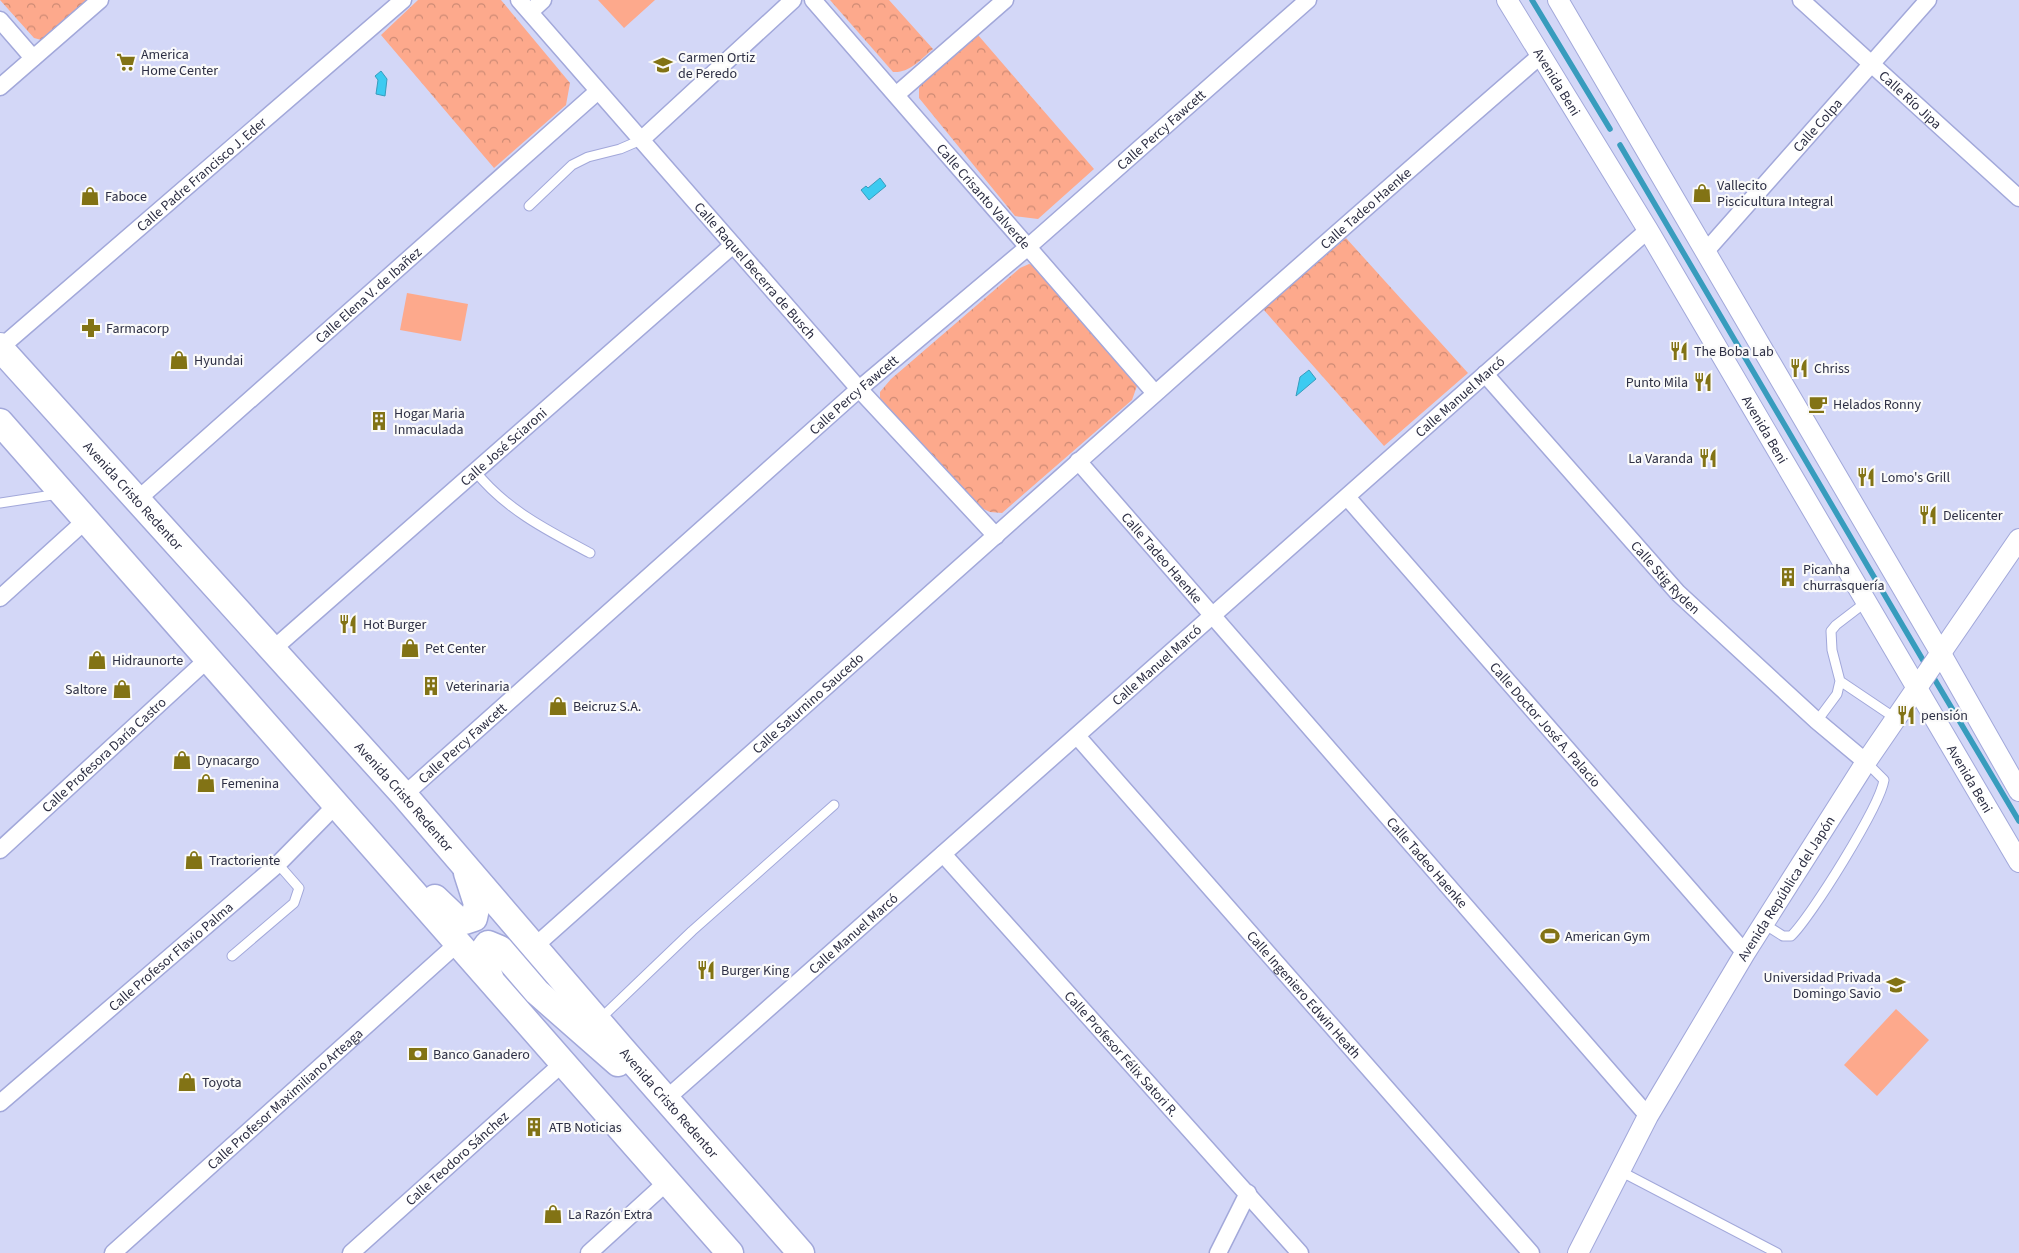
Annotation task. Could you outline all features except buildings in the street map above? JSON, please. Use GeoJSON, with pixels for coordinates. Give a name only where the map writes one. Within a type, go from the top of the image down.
{"type":"FeatureCollection","features":[{"type":"Feature","properties":{"kind":"main road","name":"Avenida Cristo Redentor"},"geometry":{"type":"LineString","coordinates":[[0,348],[404,795],[649,1080],[801,1253]]}},
{"type":"Feature","properties":{"kind":"main road"},"geometry":{"type":"LineString","coordinates":[[0,422],[85,521],[210,658],[730,1253]]}},
{"type":"Feature","properties":{"kind":"main road"},"geometry":{"type":"LineString","coordinates":[[318,782],[339,797],[391,848],[442,907],[465,921],[474,918],[477,904],[473,886],[461,861]]}},
{"type":"Feature","properties":{"kind":"main road"},"geometry":{"type":"LineString","coordinates":[[500,992],[481,964],[480,955],[488,944],[500,949],[537,992],[609,1056],[649,1080]]}},
{"type":"Feature","properties":{"kind":"street"},"geometry":{"type":"LineString","coordinates":[[0,87],[100,0]]}},
{"type":"Feature","properties":{"kind":"street","name":"Calle Padre Francisco J. Eder"},"geometry":{"type":"LineString","coordinates":[[0,348],[403,0]]}},
{"type":"Feature","properties":{"kind":"street"},"geometry":{"type":"LineString","coordinates":[[524,6],[543,0]]}},
{"type":"Feature","properties":{"kind":"street"},"geometry":{"type":"LineString","coordinates":[[641,140],[793,0]]}},
{"type":"Feature","properties":{"kind":"street","name":"Calle Crisanto Valverde"},"geometry":{"type":"LineString","coordinates":[[813,0],[1154,392]]}},
{"type":"Feature","properties":{"kind":"street"},"geometry":{"type":"LineString","coordinates":[[896,95],[1005,0]]}},
{"type":"Feature","properties":{"kind":"street","name":"Calle Percy Fawcett"},"geometry":{"type":"LineString","coordinates":[[404,795],[859,389],[1028,247],[1308,0]]}},
{"type":"Feature","properties":{"kind":"street","name":"Avenida Beni"},"geometry":{"type":"LineString","coordinates":[[1507,0],[1648,230],[2019,862]]}},
{"type":"Feature","properties":{"kind":"street"},"geometry":{"type":"LineString","coordinates":[[1558,0],[1706,251],[1938,655],[2019,791]]}},
{"type":"Feature","properties":{"kind":"street","name":"Calle Río Jipa"},"geometry":{"type":"LineString","coordinates":[[1801,0],[2019,198]]}},
{"type":"Feature","properties":{"kind":"street","name":"Calle Colpa"},"geometry":{"type":"LineString","coordinates":[[1706,251],[1928,0]]}},
{"type":"Feature","properties":{"kind":"street","name":"Calle Raquel Becerra de Busch"},"geometry":{"type":"LineString","coordinates":[[524,6],[859,389],[996,536]]}},
{"type":"Feature","properties":{"kind":"street"},"geometry":{"type":"LineString","coordinates":[[0,20],[33,58]]}},
{"type":"Feature","properties":{"kind":"street","name":"Calle Tadeo Haenke"},"geometry":{"type":"LineString","coordinates":[[1540,56],[1154,392],[1078,461],[1648,1116]]}},
{"type":"Feature","properties":{"kind":"street","name":"Calle Elena V. de Ibañez"},"geometry":{"type":"LineString","coordinates":[[137,500],[598,91]]}},
{"type":"Feature","properties":{"kind":"street","name":"Calle Manuel Marcó"},"geometry":{"type":"LineString","coordinates":[[666,1099],[1648,230]]}},
{"type":"Feature","properties":{"kind":"street","name":"Calle José Sciaroni"},"geometry":{"type":"LineString","coordinates":[[272,650],[733,244]]}},
{"type":"Feature","properties":{"kind":"street","name":"Calle Stig Ryden"},"geometry":{"type":"LineString","coordinates":[[1485,374],[1678,593],[1817,721],[1866,762]]}},
{"type":"Feature","properties":{"kind":"street","name":"Calle Saturnino Saucedo"},"geometry":{"type":"LineString","coordinates":[[535,946],[1078,461]]}},
{"type":"Feature","properties":{"kind":"street","name":"Calle Doctor José A. Palacio"},"geometry":{"type":"LineString","coordinates":[[1346,497],[1745,953]]}},
{"type":"Feature","properties":{"kind":"street"},"geometry":{"type":"LineString","coordinates":[[0,598],[85,521]]}},
{"type":"Feature","properties":{"kind":"street","name":"Avenida República del Japón"},"geometry":{"type":"LineString","coordinates":[[1578,1253],[1648,1116],[1745,953],[1895,718],[2019,539]]}},
{"type":"Feature","properties":{"kind":"street","name":"Calle Profesora Daría Castro"},"geometry":{"type":"LineString","coordinates":[[0,850],[210,658]]}},
{"type":"Feature","properties":{"kind":"street","name":"Calle Ingeniero Edwin Heath"},"geometry":{"type":"LineString","coordinates":[[1077,736],[1531,1253]]}},
{"type":"Feature","properties":{"kind":"street","name":"Calle Profesor Flavio Palma"},"geometry":{"type":"LineString","coordinates":[[0,1103],[278,864],[337,804]]}},
{"type":"Feature","properties":{"kind":"street","name":"Calle Profesor Félix Satori R."},"geometry":{"type":"LineString","coordinates":[[943,854],[1300,1253]]}},
{"type":"Feature","properties":{"kind":"street","name":"Calle Profesor Maximiliano Arteaga"},"geometry":{"type":"LineString","coordinates":[[113,1253],[458,943]]}},
{"type":"Feature","properties":{"kind":"street","name":"Calle Teodoro Sánchez"},"geometry":{"type":"LineString","coordinates":[[351,1253],[563,1064]]}},
{"type":"Feature","properties":{"kind":"street"},"geometry":{"type":"LineString","coordinates":[[589,1253],[668,1181]]}},
{"type":"Feature","properties":{"kind":"street"},"geometry":{"type":"LineString","coordinates":[[1218,1253],[1248,1193]]}},
{"type":"Feature","properties":{"kind":"lane"},"geometry":{"type":"LineString","coordinates":[[529,206],[572,164],[588,157],[620,149],[641,140]]}},
{"type":"Feature","properties":{"kind":"lane"},"geometry":{"type":"LineString","coordinates":[[476,471],[495,494],[509,505],[537,524],[590,553]]}},
{"type":"Feature","properties":{"kind":"lane"},"geometry":{"type":"LineString","coordinates":[[0,504],[61,494]]}},
{"type":"Feature","properties":{"kind":"lane"},"geometry":{"type":"LineString","coordinates":[[1817,721],[1837,694],[1840,681],[1830,641],[1831,631],[1866,602]]}},
{"type":"Feature","properties":{"kind":"lane"},"geometry":{"type":"LineString","coordinates":[[1840,681],[1895,718]]}},
{"type":"Feature","properties":{"kind":"lane"},"geometry":{"type":"LineString","coordinates":[[1764,924],[1783,936],[1791,936],[1800,928],[1870,814],[1882,790],[1884,780],[1866,762]]}},
{"type":"Feature","properties":{"kind":"lane"},"geometry":{"type":"LineString","coordinates":[[599,1021],[692,931],[834,805]]}},
{"type":"Feature","properties":{"kind":"lane"},"geometry":{"type":"LineString","coordinates":[[232,956],[294,903],[299,895],[299,888],[278,864]]}},
{"type":"Feature","properties":{"kind":"lane"},"geometry":{"type":"LineString","coordinates":[[1620,1171],[1777,1253]]}},
{"type":"Feature","properties":{"kind":"green space"},"geometry":{"type":"Polygon","coordinates":[[[0,0],[97,0],[49,42],[34,38],[0,0]]]}},
{"type":"Feature","properties":{"kind":"green space"},"geometry":{"type":"Polygon","coordinates":[[[418,0],[501,0],[570,83],[566,105],[494,168],[381,35],[418,0]]]}},
{"type":"Feature","properties":{"kind":"green space"},"geometry":{"type":"Polygon","coordinates":[[[598,0],[655,0],[624,28],[598,0]]]}},
{"type":"Feature","properties":{"kind":"green space"},"geometry":{"type":"Polygon","coordinates":[[[830,0],[889,0],[933,49],[910,68],[893,72],[830,0]]]}},
{"type":"Feature","properties":{"kind":"green space"},"geometry":{"type":"Polygon","coordinates":[[[978,35],[1094,169],[1038,219],[1015,216],[919,98],[919,88],[923,80],[978,35]]]}},
{"type":"Feature","properties":{"kind":"green space"},"geometry":{"type":"Polygon","coordinates":[[[1346,238],[1468,373],[1384,446],[1263,309],[1346,238]]]}},
{"type":"Feature","properties":{"kind":"green space"},"geometry":{"type":"Polygon","coordinates":[[[1029,264],[1036,266],[1137,386],[1132,400],[1002,513],[990,512],[979,507],[880,401],[880,392],[891,379],[1020,268],[1029,264]]]}},
{"type":"Feature","properties":{"kind":"green space"},"geometry":{"type":"Polygon","coordinates":[[[407,293],[468,304],[461,341],[400,330],[407,293]]]}},
{"type":"Feature","properties":{"kind":"green space"},"geometry":{"type":"Polygon","coordinates":[[[1896,1009],[1929,1040],[1877,1096],[1844,1065],[1896,1009]]]}},
{"type":"Feature","properties":{"kind":"water"},"geometry":{"type":"Polygon","coordinates":[[[381,71],[387,79],[385,96],[376,94],[378,80],[375,76],[381,71]]]}},
{"type":"Feature","properties":{"kind":"water"},"geometry":{"type":"Polygon","coordinates":[[[880,178],[886,186],[869,200],[861,190],[866,186],[868,188],[880,178]]]}},
{"type":"Feature","properties":{"kind":"water"},"geometry":{"type":"Polygon","coordinates":[[[1309,370],[1316,379],[1296,396],[1300,377],[1309,370]]]}},
{"type":"Feature","properties":{"kind":"waterway"},"geometry":{"type":"LineString","coordinates":[[1532,0],[1610,129]]}},
{"type":"Feature","properties":{"kind":"waterway"},"geometry":{"type":"LineString","coordinates":[[1620,145],[1927,667]]}},
{"type":"Feature","properties":{"kind":"waterway"},"geometry":{"type":"LineString","coordinates":[[1932,675],[2019,821]]}},
{"type":"Feature","properties":{"kind":"place","name":"America Home Center"},"geometry":{"type":"Point","coordinates":[126,62]}},
{"type":"Feature","properties":{"kind":"place","name":"Carmen Ortiz de Peredo"},"geometry":{"type":"Point","coordinates":[663,65]}},
{"type":"Feature","properties":{"kind":"place","name":"Vallecito Piscicultura Integral"},"geometry":{"type":"Point","coordinates":[1702,193]}},
{"type":"Feature","properties":{"kind":"place","name":"Faboce"},"geometry":{"type":"Point","coordinates":[90,196]}},
{"type":"Feature","properties":{"kind":"place","name":"Farmacorp"},"geometry":{"type":"Point","coordinates":[91,328]}},
{"type":"Feature","properties":{"kind":"place","name":"The Boba Lab"},"geometry":{"type":"Point","coordinates":[1679,351]}},
{"type":"Feature","properties":{"kind":"place","name":"Hyundai"},"geometry":{"type":"Point","coordinates":[179,360]}},
{"type":"Feature","properties":{"kind":"place","name":"Chriss"},"geometry":{"type":"Point","coordinates":[1799,368]}},
{"type":"Feature","properties":{"kind":"place","name":"Punto Mila"},"geometry":{"type":"Point","coordinates":[1703,382]}},
{"type":"Feature","properties":{"kind":"place","name":"Helados Ronny"},"geometry":{"type":"Point","coordinates":[1818,404]}},
{"type":"Feature","properties":{"kind":"place","name":"Hogar Maria Inmaculada"},"geometry":{"type":"Point","coordinates":[379,421]}},
{"type":"Feature","properties":{"kind":"place","name":"La Varanda"},"geometry":{"type":"Point","coordinates":[1708,458]}},
{"type":"Feature","properties":{"kind":"place","name":"Lomo's Grill"},"geometry":{"type":"Point","coordinates":[1866,477]}},
{"type":"Feature","properties":{"kind":"place","name":"Delicenter"},"geometry":{"type":"Point","coordinates":[1928,515]}},
{"type":"Feature","properties":{"kind":"place","name":"Picanha churrasquería"},"geometry":{"type":"Point","coordinates":[1788,577]}},
{"type":"Feature","properties":{"kind":"place","name":"Hot Burger"},"geometry":{"type":"Point","coordinates":[348,624]}},
{"type":"Feature","properties":{"kind":"place","name":"Pet Center"},"geometry":{"type":"Point","coordinates":[410,648]}},
{"type":"Feature","properties":{"kind":"place","name":"Hidraunorte"},"geometry":{"type":"Point","coordinates":[97,660]}},
{"type":"Feature","properties":{"kind":"place","name":"Veterinaria"},"geometry":{"type":"Point","coordinates":[431,686]}},
{"type":"Feature","properties":{"kind":"place","name":"Saltore"},"geometry":{"type":"Point","coordinates":[122,689]}},
{"type":"Feature","properties":{"kind":"place","name":"Beicruz S.A."},"geometry":{"type":"Point","coordinates":[558,706]}},
{"type":"Feature","properties":{"kind":"place","name":"pensión"},"geometry":{"type":"Point","coordinates":[1906,715]}},
{"type":"Feature","properties":{"kind":"place","name":"Dynacargo"},"geometry":{"type":"Point","coordinates":[182,760]}},
{"type":"Feature","properties":{"kind":"place","name":"Femenina"},"geometry":{"type":"Point","coordinates":[206,783]}},
{"type":"Feature","properties":{"kind":"place","name":"Tractoriente"},"geometry":{"type":"Point","coordinates":[194,860]}},
{"type":"Feature","properties":{"kind":"place","name":"American Gym"},"geometry":{"type":"Point","coordinates":[1550,936]}},
{"type":"Feature","properties":{"kind":"place","name":"Burger King"},"geometry":{"type":"Point","coordinates":[706,970]}},
{"type":"Feature","properties":{"kind":"place","name":"Universidad Privada Domingo Savio"},"geometry":{"type":"Point","coordinates":[1896,985]}},
{"type":"Feature","properties":{"kind":"place","name":"Banco Ganadero"},"geometry":{"type":"Point","coordinates":[418,1054]}},
{"type":"Feature","properties":{"kind":"place","name":"Toyota"},"geometry":{"type":"Point","coordinates":[187,1082]}},
{"type":"Feature","properties":{"kind":"place","name":"ATB Noticias"},"geometry":{"type":"Point","coordinates":[534,1127]}},
{"type":"Feature","properties":{"kind":"place","name":"La Razón Extra"},"geometry":{"type":"Point","coordinates":[553,1214]}}]}
